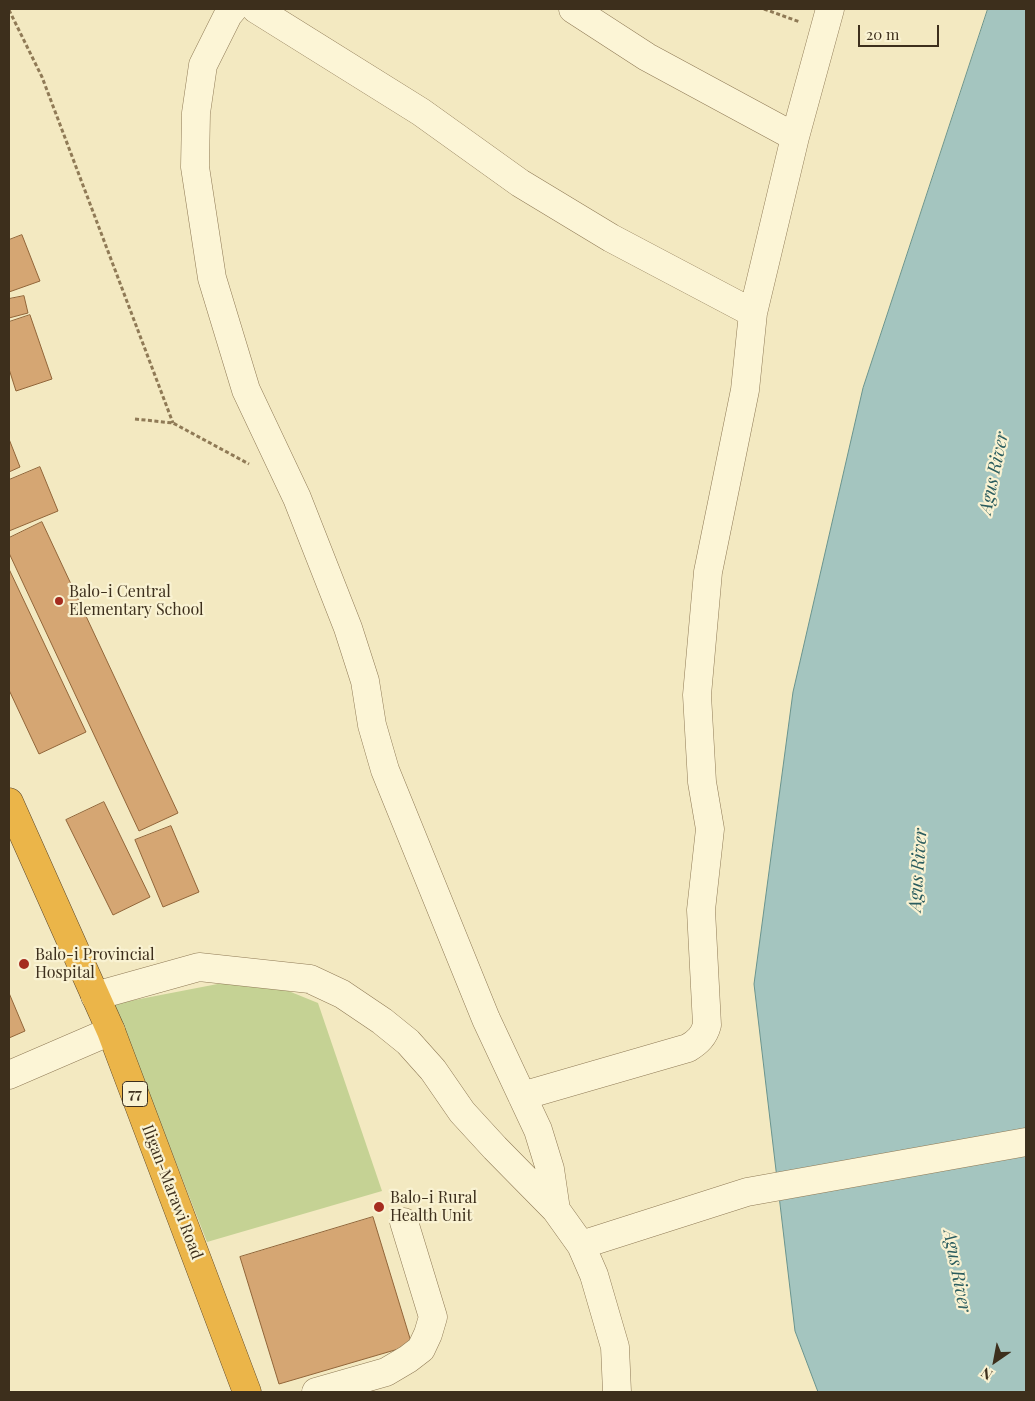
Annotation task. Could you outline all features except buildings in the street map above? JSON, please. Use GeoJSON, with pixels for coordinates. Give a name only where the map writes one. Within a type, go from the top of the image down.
{"type":"FeatureCollection","features":[{"type":"Feature","properties":{"kind":"highway","name":"Iligan-Marawi Road"},"geometry":{"type":"LineString","coordinates":[[9,802],[111,1031],[248,1392]]}},
{"type":"Feature","properties":{"kind":"street"},"geometry":{"type":"LineString","coordinates":[[233,9],[228,15],[203,65],[196,113],[195,168],[212,278],[246,390],[297,498],[348,628],[365,681],[372,725],[384,770],[486,1019],[538,1130],[550,1169],[556,1210]]}},
{"type":"Feature","properties":{"kind":"street"},"geometry":{"type":"LineString","coordinates":[[256,9],[421,112],[520,183],[610,238],[753,313]]}},
{"type":"Feature","properties":{"kind":"street"},"geometry":{"type":"LineString","coordinates":[[573,9],[647,57],[796,137]]}},
{"type":"Feature","properties":{"kind":"street"},"geometry":{"type":"LineString","coordinates":[[522,1096],[688,1048],[705,1033],[707,1025],[701,910],[710,829],[702,782],[697,694],[708,572],[745,390],[753,313],[827,20]]}},
{"type":"Feature","properties":{"kind":"street"},"geometry":{"type":"LineString","coordinates":[[95,996],[199,967],[310,979],[342,994],[382,1021],[408,1042],[433,1070],[462,1112],[494,1148],[556,1210],[582,1245],[594,1275],[615,1347],[616,1392]]}},
{"type":"Feature","properties":{"kind":"street"},"geometry":{"type":"LineString","coordinates":[[9,1075],[111,1031]]}},
{"type":"Feature","properties":{"kind":"street"},"geometry":{"type":"LineString","coordinates":[[582,1245],[746,1192],[1026,1142]]}},
{"type":"Feature","properties":{"kind":"street"},"geometry":{"type":"LineString","coordinates":[[316,1392],[386,1372],[421,1349],[434,1317],[404,1222]]}},
{"type":"Feature","properties":{"kind":"path"},"geometry":{"type":"LineString","coordinates":[[764,9],[827,20]]}},
{"type":"Feature","properties":{"kind":"path"},"geometry":{"type":"LineString","coordinates":[[9,10],[42,77],[173,423]]}},
{"type":"Feature","properties":{"kind":"path"},"geometry":{"type":"LineString","coordinates":[[135,420],[173,423],[252,465]]}},
{"type":"Feature","properties":{"kind":"green space"},"geometry":{"type":"Polygon","coordinates":[[[254,977],[318,1003],[382,1191],[207,1242],[114,1004],[254,977]]]}},
{"type":"Feature","properties":{"kind":"water","name":"Agus River"},"geometry":{"type":"Polygon","coordinates":[[[988,9],[1026,9],[1026,1392],[818,1392],[795,1331],[754,984],[793,692],[863,388],[988,9]]]}},
{"type":"Feature","properties":{"kind":"place","name":"Balo-i Central Elementary School"},"geometry":{"type":"Point","coordinates":[59,601]}},
{"type":"Feature","properties":{"kind":"place","name":"Balo-i Provincial Hospital"},"geometry":{"type":"Point","coordinates":[24,964]}},
{"type":"Feature","properties":{"kind":"place","name":"Balo-i Rural Health Unit"},"geometry":{"type":"Point","coordinates":[379,1207]}}]}
